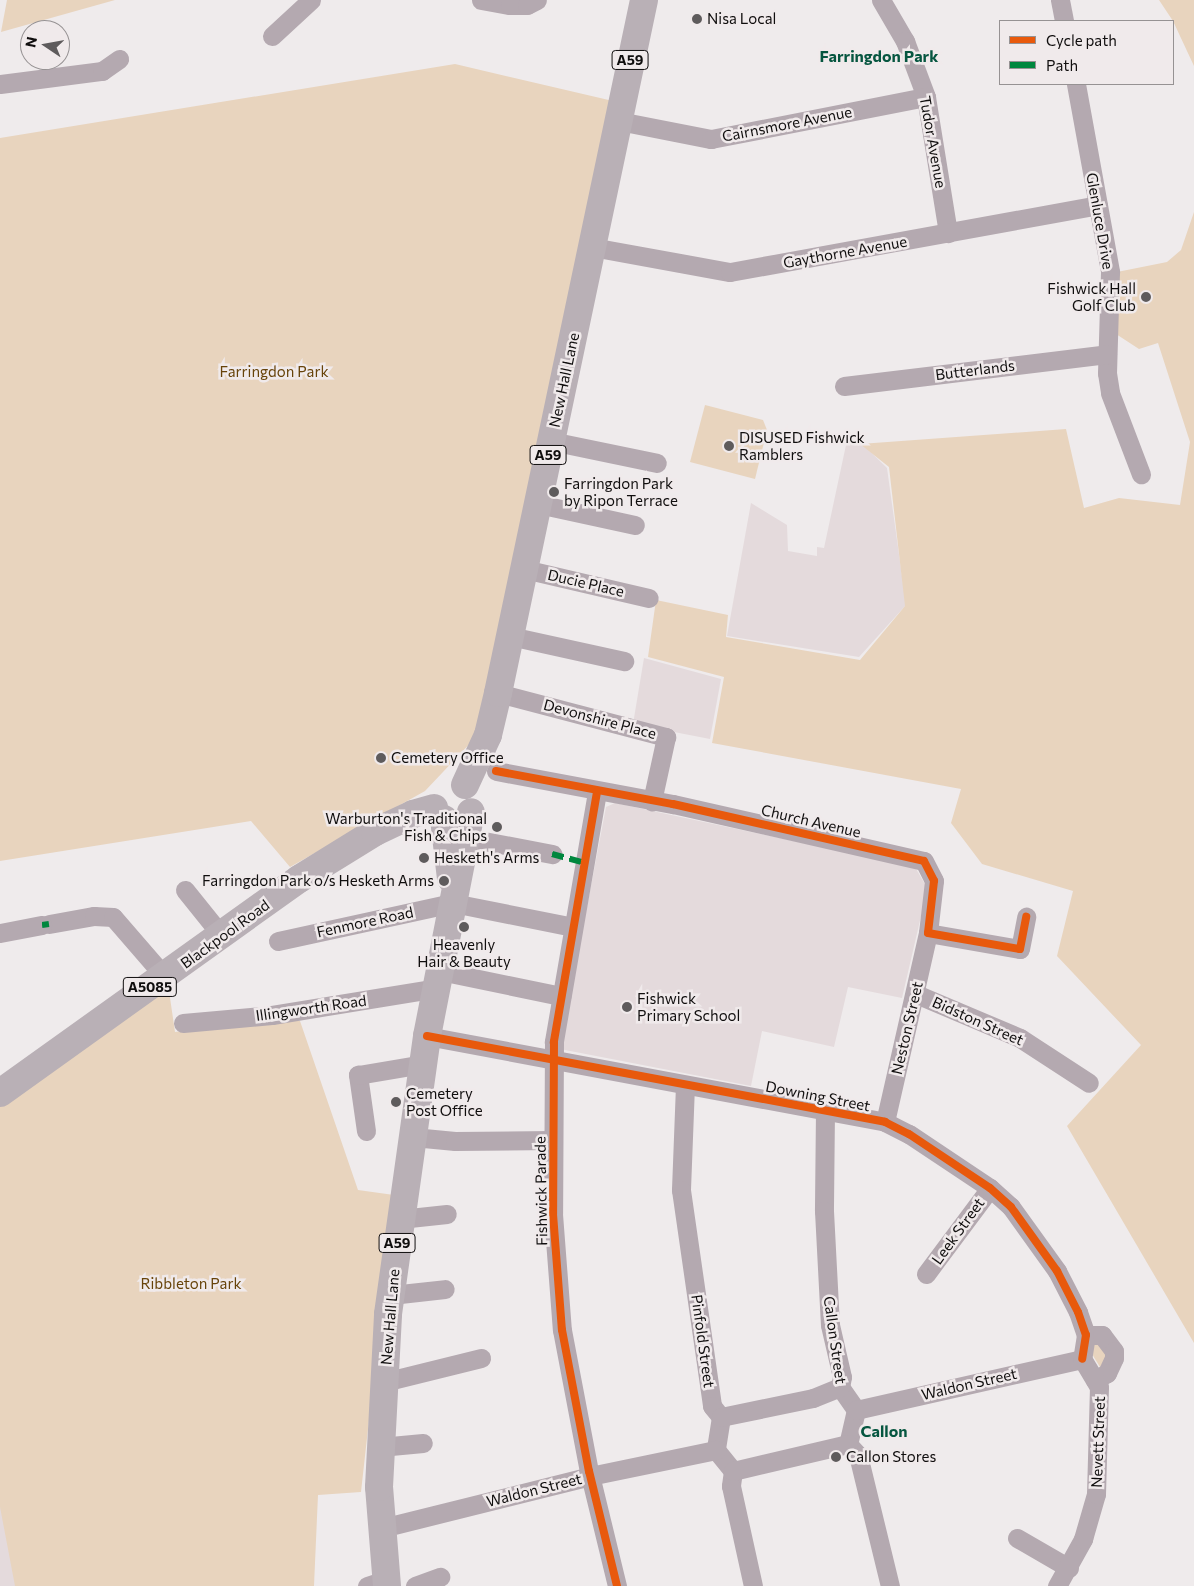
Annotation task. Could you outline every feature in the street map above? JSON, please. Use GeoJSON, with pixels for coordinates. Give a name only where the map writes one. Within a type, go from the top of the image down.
{"type":"FeatureCollection","features":[{"type":"Feature","properties":{"kind":"highway","name":"New Hall Lane"},"geometry":{"type":"LineString","coordinates":[[465,785],[488,735],[498,693],[644,0]]}},
{"type":"Feature","properties":{"kind":"highway","name":"A59"},"geometry":{"type":"LineString","coordinates":[[453,782],[465,785],[473,796],[455,820],[435,795],[442,786],[453,782]]}},
{"type":"Feature","properties":{"kind":"highway","name":"Blackpool Road"},"geometry":{"type":"LineString","coordinates":[[0,1093],[165,977],[299,879],[376,832],[413,814],[455,820]]}},
{"type":"Feature","properties":{"kind":"highway","name":"New Hall Lane"},"geometry":{"type":"LineString","coordinates":[[380,1584],[382,1528],[380,1447],[391,1294],[427,1036],[453,903],[455,820]]}},
{"type":"Feature","properties":{"kind":"street"},"geometry":{"type":"LineString","coordinates":[[272,36],[312,0]]}},
{"type":"Feature","properties":{"kind":"street"},"geometry":{"type":"LineString","coordinates":[[481,0],[510,5],[527,5],[537,0]]}},
{"type":"Feature","properties":{"kind":"street","name":"Tudor Avenue"},"geometry":{"type":"LineString","coordinates":[[881,0],[905,41],[926,97],[948,233]]}},
{"type":"Feature","properties":{"kind":"street"},"geometry":{"type":"LineString","coordinates":[[1060,0],[1064,20]]}},
{"type":"Feature","properties":{"kind":"street"},"geometry":{"type":"LineString","coordinates":[[0,84],[102,71],[119,59]]}},
{"type":"Feature","properties":{"kind":"street","name":"Glenluce Drive"},"geometry":{"type":"LineString","coordinates":[[1076,85],[1110,272],[1107,354],[1110,393],[1141,474]]}},
{"type":"Feature","properties":{"kind":"street","name":"Cairnsmore Avenue"},"geometry":{"type":"LineString","coordinates":[[619,121],[711,139],[926,97]]}},
{"type":"Feature","properties":{"kind":"street","name":"Gaythorne Avenue"},"geometry":{"type":"LineString","coordinates":[[592,247],[730,272],[1098,205]]}},
{"type":"Feature","properties":{"kind":"street","name":"Butterlands"},"geometry":{"type":"LineString","coordinates":[[844,386],[1107,354]]}},
{"type":"Feature","properties":{"kind":"street"},"geometry":{"type":"LineString","coordinates":[[551,441],[657,463]]}},
{"type":"Feature","properties":{"kind":"street"},"geometry":{"type":"LineString","coordinates":[[538,504],[635,525]]}},
{"type":"Feature","properties":{"kind":"street","name":"Ducie Place"},"geometry":{"type":"LineString","coordinates":[[524,569],[649,598]]}},
{"type":"Feature","properties":{"kind":"street"},"geometry":{"type":"LineString","coordinates":[[510,636],[624,660]]}},
{"type":"Feature","properties":{"kind":"street","name":"Devonshire Place"},"geometry":{"type":"LineString","coordinates":[[498,693],[666,737],[652,801]]}},
{"type":"Feature","properties":{"kind":"street","name":"Church Avenue"},"geometry":{"type":"LineString","coordinates":[[496,771],[597,792],[652,801],[924,861],[934,880],[928,933]]}},
{"type":"Feature","properties":{"kind":"street","name":"Fishwick Parade"},"geometry":{"type":"LineString","coordinates":[[597,792],[561,996],[554,1060],[552,1214],[562,1330],[590,1476],[617,1586]]}},
{"type":"Feature","properties":{"kind":"street"},"geometry":{"type":"LineString","coordinates":[[455,820],[552,854]]}},
{"type":"Feature","properties":{"kind":"street"},"geometry":{"type":"LineString","coordinates":[[185,890],[222,936]]}},
{"type":"Feature","properties":{"kind":"street"},"geometry":{"type":"LineString","coordinates":[[453,903],[573,927]]}},
{"type":"Feature","properties":{"kind":"street","name":"Fenmore Road"},"geometry":{"type":"LineString","coordinates":[[278,941],[453,903]]}},
{"type":"Feature","properties":{"kind":"street"},"geometry":{"type":"LineString","coordinates":[[0,933],[94,916],[113,917],[165,977]]}},
{"type":"Feature","properties":{"kind":"street"},"geometry":{"type":"LineString","coordinates":[[928,933],[1020,949],[1026,917]]}},
{"type":"Feature","properties":{"kind":"street","name":"Neston Street"},"geometry":{"type":"LineString","coordinates":[[885,1122],[916,994],[928,933]]}},
{"type":"Feature","properties":{"kind":"street"},"geometry":{"type":"LineString","coordinates":[[439,980],[561,996]]}},
{"type":"Feature","properties":{"kind":"street","name":"Illingworth Road"},"geometry":{"type":"LineString","coordinates":[[183,1023],[272,1014],[439,980]]}},
{"type":"Feature","properties":{"kind":"street","name":"Bidston Street"},"geometry":{"type":"LineString","coordinates":[[916,994],[1020,1038],[1089,1083]]}},
{"type":"Feature","properties":{"kind":"street","name":"Downing Street"},"geometry":{"type":"LineString","coordinates":[[427,1036],[885,1122],[909,1134],[990,1188],[1011,1207],[1057,1271],[1086,1335]]}},
{"type":"Feature","properties":{"kind":"street"},"geometry":{"type":"LineString","coordinates":[[366,1130],[358,1075],[423,1064]]}},
{"type":"Feature","properties":{"kind":"street","name":"Pinfold Street"},"geometry":{"type":"LineString","coordinates":[[685,1085],[681,1190],[712,1406],[721,1417]]}},
{"type":"Feature","properties":{"kind":"street","name":"Callon Street"},"geometry":{"type":"LineString","coordinates":[[825,1110],[824,1212],[830,1326],[842,1377],[840,1387],[856,1410]]}},
{"type":"Feature","properties":{"kind":"street"},"geometry":{"type":"LineString","coordinates":[[413,1137],[455,1141],[553,1140]]}},
{"type":"Feature","properties":{"kind":"street","name":"Leek Street"},"geometry":{"type":"LineString","coordinates":[[926,1274],[990,1188]]}},
{"type":"Feature","properties":{"kind":"street"},"geometry":{"type":"LineString","coordinates":[[400,1219],[447,1214]]}},
{"type":"Feature","properties":{"kind":"street"},"geometry":{"type":"LineString","coordinates":[[391,1294],[445,1288]]}},
{"type":"Feature","properties":{"kind":"street"},"geometry":{"type":"LineString","coordinates":[[1082,1359],[1086,1335]]}},
{"type":"Feature","properties":{"kind":"street","name":"Nevett Street"},"geometry":{"type":"LineString","coordinates":[[1086,1335],[1102,1335],[1114,1351],[1114,1358],[1107,1373],[1095,1380]]}},
{"type":"Feature","properties":{"kind":"street"},"geometry":{"type":"LineString","coordinates":[[384,1382],[481,1358]]}},
{"type":"Feature","properties":{"kind":"street","name":"Waldon Street"},"geometry":{"type":"LineString","coordinates":[[856,1410],[1082,1359]]}},
{"type":"Feature","properties":{"kind":"street","name":"Nevett Street"},"geometry":{"type":"LineString","coordinates":[[1057,1586],[1069,1568],[1083,1539],[1096,1494],[1099,1388],[1082,1359]]}},
{"type":"Feature","properties":{"kind":"street"},"geometry":{"type":"LineString","coordinates":[[753,1586],[731,1486],[733,1471],[716,1450],[721,1417],[813,1398],[840,1387]]}},
{"type":"Feature","properties":{"kind":"street"},"geometry":{"type":"LineString","coordinates":[[848,1444],[856,1410]]}},
{"type":"Feature","properties":{"kind":"street"},"geometry":{"type":"LineString","coordinates":[[380,1447],[423,1443]]}},
{"type":"Feature","properties":{"kind":"street"},"geometry":{"type":"LineString","coordinates":[[733,1471],[848,1444]]}},
{"type":"Feature","properties":{"kind":"street"},"geometry":{"type":"LineString","coordinates":[[848,1444],[858,1454],[890,1586]]}},
{"type":"Feature","properties":{"kind":"street","name":"Waldon Street"},"geometry":{"type":"LineString","coordinates":[[382,1528],[590,1476],[716,1450]]}},
{"type":"Feature","properties":{"kind":"street"},"geometry":{"type":"LineString","coordinates":[[1017,1538],[1069,1568]]}},
{"type":"Feature","properties":{"kind":"street"},"geometry":{"type":"LineString","coordinates":[[415,1586],[440,1577]]}},
{"type":"Feature","properties":{"kind":"shaded area"},"geometry":{"type":"Polygon","coordinates":[[[849,431],[887,468],[906,605],[859,657],[727,636],[751,503],[787,525],[788,551],[817,556],[817,547],[824,548],[849,431]]]}},
{"type":"Feature","properties":{"kind":"shaded area"},"geometry":{"type":"Polygon","coordinates":[[[644,658],[721,679],[710,739],[633,724],[644,658]]]}},
{"type":"Feature","properties":{"kind":"shaded area"},"geometry":{"type":"Polygon","coordinates":[[[615,803],[915,867],[926,886],[925,899],[902,998],[848,987],[834,1047],[762,1031],[751,1086],[560,1049],[606,807],[615,803]]]}},
{"type":"Feature","properties":{"kind":"shaded area"},"geometry":{"type":"Polygon","coordinates":[[[0,1492],[16,1586],[0,1586],[0,1492]]]}},
{"type":"Feature","properties":{"kind":"green space"},"geometry":{"type":"Polygon","coordinates":[[[7,0],[115,0],[44,20],[20,20],[20,27],[1,32],[7,0]]]}},
{"type":"Feature","properties":{"kind":"green space"},"geometry":{"type":"Polygon","coordinates":[[[1159,0],[1194,0],[1194,66],[1174,20],[1159,0]]]}},
{"type":"Feature","properties":{"kind":"green space","name":"Farringdon Park"},"geometry":{"type":"Polygon","coordinates":[[[455,64],[613,101],[478,735],[425,791],[290,867],[251,821],[0,861],[0,138],[455,64]]]}},
{"type":"Feature","properties":{"kind":"green space"},"geometry":{"type":"Polygon","coordinates":[[[1194,212],[1194,1343],[1067,1126],[1141,1045],[1057,956],[1073,891],[982,864],[951,823],[961,789],[712,743],[724,677],[648,657],[656,600],[728,615],[726,637],[860,660],[905,606],[889,467],[860,444],[1066,429],[1084,508],[1119,498],[1180,505],[1190,442],[1158,343],[1139,349],[1116,334],[1117,272],[1167,262],[1181,250],[1194,212]]]}},
{"type":"Feature","properties":{"kind":"green space","name":"DISUSED Fishwick Ramblers"},"geometry":{"type":"Polygon","coordinates":[[[705,405],[763,420],[767,430],[755,479],[690,462],[705,405]]]}},
{"type":"Feature","properties":{"kind":"green space","name":"Ribbleton Park"},"geometry":{"type":"Polygon","coordinates":[[[168,984],[175,1032],[278,1018],[300,1021],[358,1190],[394,1195],[361,1492],[318,1495],[314,1586],[15,1586],[0,1507],[0,1104],[168,984]]]}},
{"type":"Feature","properties":{"kind":"green space"},"geometry":{"type":"Polygon","coordinates":[[[1098,1340],[1110,1355],[1100,1367],[1092,1354],[1093,1342],[1098,1340]]]}},
{"type":"Feature","properties":{"kind":"marked path"},"geometry":{"type":"LineString","coordinates":[[552,854],[586,863]]}},
{"type":"Feature","properties":{"kind":"marked path"},"geometry":{"type":"LineString","coordinates":[[42,925],[49,924]]}},
{"type":"Feature","properties":{"kind":"cycle path"},"geometry":{"type":"LineString","coordinates":[[496,771],[673,804],[924,861],[934,881],[928,933],[1020,949],[1026,917]]}},
{"type":"Feature","properties":{"kind":"cycle path"},"geometry":{"type":"LineString","coordinates":[[597,792],[554,1042],[553,1214],[562,1330],[589,1471],[617,1586]]}},
{"type":"Feature","properties":{"kind":"cycle path"},"geometry":{"type":"LineString","coordinates":[[427,1036],[885,1122],[909,1134],[990,1188],[1011,1207],[1057,1271],[1078,1312],[1086,1335],[1082,1359]]}},
{"type":"Feature","properties":{"kind":"place","name":"Nisa Local"},"geometry":{"type":"Point","coordinates":[697,19]}},
{"type":"Feature","properties":{"kind":"place","name":"Fishwick Hall Golf Club"},"geometry":{"type":"Point","coordinates":[1146,297]}},
{"type":"Feature","properties":{"kind":"place","name":"DISUSED Fishwick Ramblers"},"geometry":{"type":"Point","coordinates":[729,446]}},
{"type":"Feature","properties":{"kind":"place","name":"Farringdon Park by Ripon Terrace"},"geometry":{"type":"Point","coordinates":[554,492]}},
{"type":"Feature","properties":{"kind":"place","name":"Cemetery Office"},"geometry":{"type":"Point","coordinates":[381,758]}},
{"type":"Feature","properties":{"kind":"place","name":"Warburton's Traditional Fish & Chips"},"geometry":{"type":"Point","coordinates":[497,827]}},
{"type":"Feature","properties":{"kind":"place","name":"Hesketh's Arms"},"geometry":{"type":"Point","coordinates":[424,858]}},
{"type":"Feature","properties":{"kind":"place","name":"Farringdon Park o/s Hesketh Arms"},"geometry":{"type":"Point","coordinates":[444,881]}},
{"type":"Feature","properties":{"kind":"place","name":"Heavenly Hair & Beauty"},"geometry":{"type":"Point","coordinates":[464,927]}},
{"type":"Feature","properties":{"kind":"place","name":"Fishwick Primary School"},"geometry":{"type":"Point","coordinates":[627,1007]}},
{"type":"Feature","properties":{"kind":"place","name":"Cemetery Post Office"},"geometry":{"type":"Point","coordinates":[396,1102]}},
{"type":"Feature","properties":{"kind":"place","name":"Callon Stores"},"geometry":{"type":"Point","coordinates":[836,1457]}},
{"type":"Feature","properties":{"kind":"district","name":"Farringdon Park"},"geometry":{"type":"Point","coordinates":[879,56]}},
{"type":"Feature","properties":{"kind":"district","name":"Callon"},"geometry":{"type":"Point","coordinates":[884,1431]}}]}
